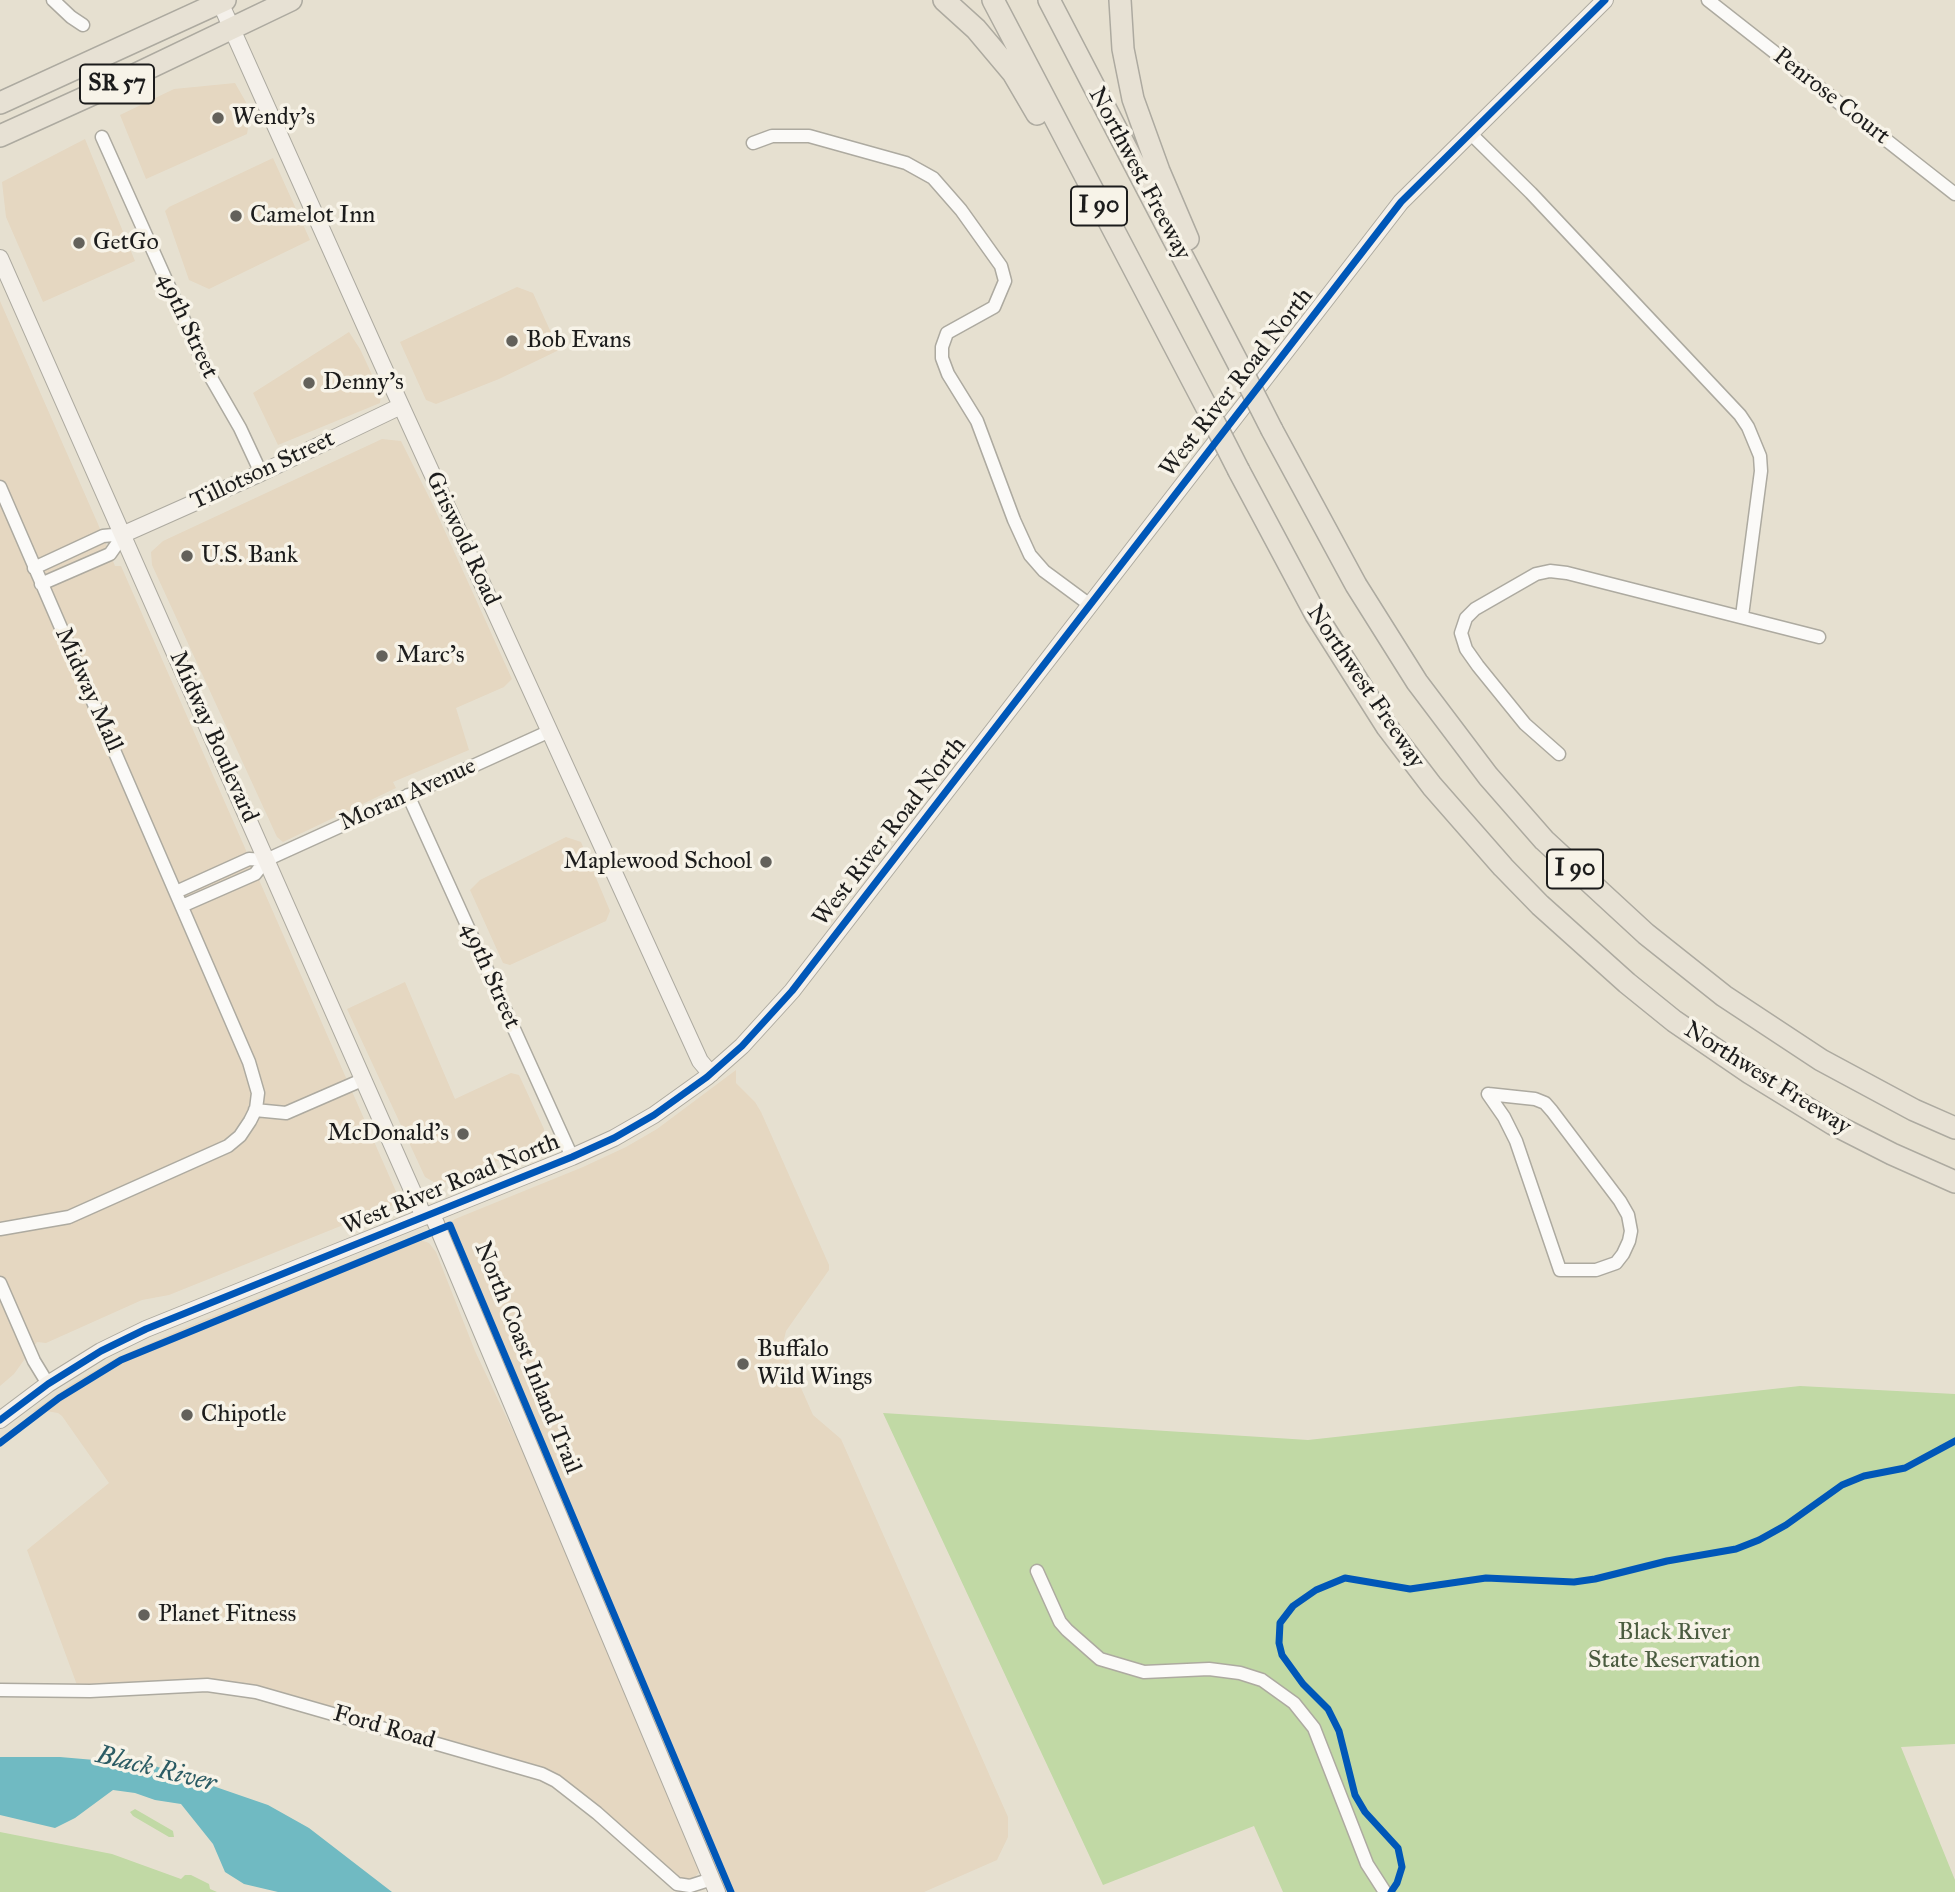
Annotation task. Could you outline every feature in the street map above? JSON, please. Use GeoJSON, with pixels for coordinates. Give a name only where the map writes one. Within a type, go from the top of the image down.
{"type":"FeatureCollection","features":[{"type":"Feature","properties":{"kind":"highway","name":"SR 57"},"geometry":{"type":"LineString","coordinates":[[0,136],[233,30],[291,0]]}},
{"type":"Feature","properties":{"kind":"highway"},"geometry":{"type":"LineString","coordinates":[[944,0],[976,29],[1013,73],[1058,149],[1139,300],[1174,348]]}},
{"type":"Feature","properties":{"kind":"highway","name":"Northwest Freeway"},"geometry":{"type":"LineString","coordinates":[[993,0],[1316,615],[1387,727],[1432,786],[1479,841],[1540,905],[1627,984],[1674,1021],[1750,1073],[1833,1124],[1955,1182]]}},
{"type":"Feature","properties":{"kind":"highway","name":"Northwest Freeway"},"geometry":{"type":"LineString","coordinates":[[1049,0],[1242,364],[1306,495],[1356,585],[1417,682],[1488,776],[1554,849],[1646,934],[1724,996],[1821,1060],[1914,1110],[1955,1128]]}},
{"type":"Feature","properties":{"kind":"highway"},"geometry":{"type":"LineString","coordinates":[[1120,0],[1122,49],[1144,130],[1180,222],[1242,364]]}},
{"type":"Feature","properties":{"kind":"highway","name":"SR 57"},"geometry":{"type":"LineString","coordinates":[[0,103],[222,1]]}},
{"type":"Feature","properties":{"kind":"street"},"geometry":{"type":"LineString","coordinates":[[53,0],[83,25]]}},
{"type":"Feature","properties":{"kind":"street","name":"Penrose Court"},"geometry":{"type":"LineString","coordinates":[[1708,0],[1955,194]]}},
{"type":"Feature","properties":{"kind":"street","name":"Griswold Road"},"geometry":{"type":"LineString","coordinates":[[222,1],[401,406],[700,1061],[711,1074]]}},
{"type":"Feature","properties":{"kind":"street","name":"West River Road North"},"geometry":{"type":"LineString","coordinates":[[0,1420],[48,1384],[100,1351],[146,1329],[614,1138],[654,1115],[711,1074],[742,1046],[786,998],[1401,202],[1595,4]]}},
{"type":"Feature","properties":{"kind":"street"},"geometry":{"type":"LineString","coordinates":[[1470,133],[1541,202],[1740,415],[1748,427],[1760,456],[1761,471],[1742,616]]}},
{"type":"Feature","properties":{"kind":"street"},"geometry":{"type":"LineString","coordinates":[[753,143],[772,136],[808,136],[906,163],[933,178],[961,210],[1000,267],[1005,281],[994,307],[947,332],[942,346],[942,358],[948,374],[977,421],[1030,555],[1044,571],[1090,605]]}},
{"type":"Feature","properties":{"kind":"street","name":"49th Street"},"geometry":{"type":"LineString","coordinates":[[102,137],[206,369],[240,428],[261,473]]}},
{"type":"Feature","properties":{"kind":"street","name":"Midway Boulevard"},"geometry":{"type":"LineString","coordinates":[[0,258],[124,534],[362,1080],[428,1215],[715,1885]]}},
{"type":"Feature","properties":{"kind":"street","name":"Tillotson Street"},"geometry":{"type":"LineString","coordinates":[[34,568],[103,536],[124,534],[401,406]]}},
{"type":"Feature","properties":{"kind":"street","name":"Midway Mall"},"geometry":{"type":"LineString","coordinates":[[0,487],[182,906]]}},
{"type":"Feature","properties":{"kind":"street","name":"Tillotson Street"},"geometry":{"type":"LineString","coordinates":[[41,584],[110,554],[124,534]]}},
{"type":"Feature","properties":{"kind":"street"},"geometry":{"type":"LineString","coordinates":[[1559,754],[1525,724],[1466,649],[1461,633],[1462,625],[1475,609],[1525,579],[1550,571],[1819,637]]}},
{"type":"Feature","properties":{"kind":"street","name":"Moran Avenue"},"geometry":{"type":"LineString","coordinates":[[182,906],[255,874],[266,860],[550,731]]}},
{"type":"Feature","properties":{"kind":"street","name":"49th Street"},"geometry":{"type":"LineString","coordinates":[[408,795],[572,1157]]}},
{"type":"Feature","properties":{"kind":"street","name":"Moran Avenue"},"geometry":{"type":"LineString","coordinates":[[176,892],[249,859],[266,860]]}},
{"type":"Feature","properties":{"kind":"street"},"geometry":{"type":"LineString","coordinates":[[0,1229],[69,1217],[208,1156],[237,1139],[255,1110],[258,1093],[253,1071],[182,906]]}},
{"type":"Feature","properties":{"kind":"street"},"geometry":{"type":"LineString","coordinates":[[255,1110],[286,1113],[362,1080]]}},
{"type":"Feature","properties":{"kind":"street"},"geometry":{"type":"LineString","coordinates":[[1488,1094],[1535,1099],[1545,1103],[1552,1111],[1628,1215],[1631,1231],[1629,1241],[1616,1263],[1596,1270],[1560,1270],[1516,1141],[1504,1118],[1488,1094]]}},
{"type":"Feature","properties":{"kind":"street"},"geometry":{"type":"LineString","coordinates":[[0,1283],[34,1361],[48,1384]]}},
{"type":"Feature","properties":{"kind":"street"},"geometry":{"type":"LineString","coordinates":[[1037,1572],[1060,1622],[1100,1659],[1143,1672],[1209,1669],[1241,1673],[1262,1680],[1294,1703],[1314,1728],[1367,1864],[1385,1892]]}},
{"type":"Feature","properties":{"kind":"street","name":"Ford Road"},"geometry":{"type":"LineString","coordinates":[[0,1690],[90,1690],[207,1685],[256,1692],[542,1774],[556,1781],[597,1813],[677,1884],[715,1885]]}},
{"type":"Feature","properties":{"kind":"shaded area"},"geometry":{"type":"Polygon","coordinates":[[[235,83],[251,111],[247,134],[146,179],[120,115],[174,89],[235,83]]]}},
{"type":"Feature","properties":{"kind":"shaded area"},"geometry":{"type":"Polygon","coordinates":[[[85,139],[135,261],[43,302],[6,217],[2,182],[85,139]]]}},
{"type":"Feature","properties":{"kind":"shaded area"},"geometry":{"type":"Polygon","coordinates":[[[273,158],[310,240],[209,289],[189,280],[165,211],[273,158]]]}},
{"type":"Feature","properties":{"kind":"shaded area"},"geometry":{"type":"Polygon","coordinates":[[[517,287],[533,293],[559,350],[499,379],[436,404],[426,400],[400,342],[517,287]]]}},
{"type":"Feature","properties":{"kind":"shaded area"},"geometry":{"type":"Polygon","coordinates":[[[0,301],[115,566],[121,566],[398,1196],[393,1205],[169,1295],[142,1300],[46,1343],[37,1342],[14,1374],[0,1386],[0,301]]]}},
{"type":"Feature","properties":{"kind":"shaded area"},"geometry":{"type":"Polygon","coordinates":[[[349,332],[381,394],[380,403],[278,445],[253,393],[349,332]]]}},
{"type":"Feature","properties":{"kind":"shaded area"},"geometry":{"type":"Polygon","coordinates":[[[382,439],[401,441],[512,679],[504,687],[456,708],[469,750],[393,782],[396,788],[283,842],[277,837],[152,565],[151,552],[163,541],[382,439]]]}},
{"type":"Feature","properties":{"kind":"shaded area"},"geometry":{"type":"Polygon","coordinates":[[[566,837],[581,842],[610,911],[606,921],[510,965],[503,963],[470,890],[480,880],[566,837]]]}},
{"type":"Feature","properties":{"kind":"shaded area"},"geometry":{"type":"Polygon","coordinates":[[[405,982],[455,1099],[511,1073],[519,1075],[544,1129],[543,1142],[439,1185],[425,1177],[347,1009],[405,982]]]}},
{"type":"Feature","properties":{"kind":"shaded area"},"geometry":{"type":"Polygon","coordinates":[[[736,1070],[736,1083],[761,1112],[829,1265],[829,1270],[786,1331],[783,1344],[786,1354],[813,1415],[841,1439],[1008,1817],[1008,1837],[997,1860],[924,1892],[723,1892],[493,1346],[481,1307],[447,1225],[455,1219],[626,1147],[657,1129],[736,1070]]]}},
{"type":"Feature","properties":{"kind":"shaded area"},"geometry":{"type":"Polygon","coordinates":[[[412,1237],[429,1243],[436,1252],[475,1351],[549,1507],[700,1871],[694,1878],[688,1880],[680,1877],[577,1790],[273,1691],[244,1683],[197,1678],[77,1685],[27,1550],[109,1483],[62,1416],[40,1410],[32,1412],[114,1359],[201,1321],[412,1237]]]}},
{"type":"Feature","properties":{"kind":"green space","name":"Black River State Reservation"},"geometry":{"type":"Polygon","coordinates":[[[1800,1386],[1955,1394],[1955,1744],[1901,1747],[1955,1880],[1955,1892],[1283,1892],[1254,1826],[1103,1885],[883,1413],[1308,1440],[1800,1386]]]}},
{"type":"Feature","properties":{"kind":"green space"},"geometry":{"type":"Polygon","coordinates":[[[135,1809],[173,1831],[174,1837],[169,1837],[133,1816],[130,1812],[135,1809]]]}},
{"type":"Feature","properties":{"kind":"green space"},"geometry":{"type":"Polygon","coordinates":[[[0,1832],[112,1854],[181,1879],[185,1875],[191,1875],[209,1884],[210,1889],[217,1892],[0,1892],[0,1832]]]}},
{"type":"Feature","properties":{"kind":"water","name":"Black River"},"geometry":{"type":"Polygon","coordinates":[[[0,1757],[60,1757],[152,1765],[268,1805],[309,1828],[392,1892],[278,1892],[244,1884],[225,1872],[213,1844],[181,1804],[155,1800],[135,1793],[113,1790],[75,1818],[55,1828],[0,1815],[0,1757]]]}},
{"type":"Feature","properties":{"kind":"cycle path"},"geometry":{"type":"LineString","coordinates":[[0,1420],[48,1384],[101,1351],[146,1329],[572,1157],[614,1138],[654,1115],[707,1077],[742,1046],[792,991],[1401,202],[1605,0]]}},
{"type":"Feature","properties":{"kind":"cycle path","name":"North Coast Inland Trail"},"geometry":{"type":"LineString","coordinates":[[0,1443],[59,1398],[121,1360],[450,1225],[731,1892]]}},
{"type":"Feature","properties":{"kind":"cycle path"},"geometry":{"type":"LineString","coordinates":[[1391,1892],[1402,1867],[1398,1848],[1365,1812],[1355,1795],[1339,1731],[1328,1709],[1303,1684],[1282,1655],[1279,1643],[1280,1623],[1293,1606],[1316,1590],[1345,1578],[1410,1589],[1486,1578],[1574,1582],[1736,1549],[1786,1525],[1842,1485],[1864,1476],[1905,1468],[1955,1441]]}},
{"type":"Feature","properties":{"kind":"place","name":"Wendy's"},"geometry":{"type":"Point","coordinates":[218,118]}},
{"type":"Feature","properties":{"kind":"place","name":"Camelot Inn"},"geometry":{"type":"Point","coordinates":[236,216]}},
{"type":"Feature","properties":{"kind":"place","name":"GetGo"},"geometry":{"type":"Point","coordinates":[79,243]}},
{"type":"Feature","properties":{"kind":"place","name":"Bob Evans"},"geometry":{"type":"Point","coordinates":[512,341]}},
{"type":"Feature","properties":{"kind":"place","name":"Denny's"},"geometry":{"type":"Point","coordinates":[309,383]}},
{"type":"Feature","properties":{"kind":"place","name":"U.S. Bank"},"geometry":{"type":"Point","coordinates":[187,556]}},
{"type":"Feature","properties":{"kind":"place","name":"Marc's"},"geometry":{"type":"Point","coordinates":[382,656]}},
{"type":"Feature","properties":{"kind":"place","name":"Maplewood School"},"geometry":{"type":"Point","coordinates":[766,862]}},
{"type":"Feature","properties":{"kind":"place","name":"McDonald's"},"geometry":{"type":"Point","coordinates":[463,1134]}},
{"type":"Feature","properties":{"kind":"place","name":"Buffalo Wild Wings"},"geometry":{"type":"Point","coordinates":[743,1364]}},
{"type":"Feature","properties":{"kind":"place","name":"Chipotle"},"geometry":{"type":"Point","coordinates":[187,1415]}},
{"type":"Feature","properties":{"kind":"place","name":"Planet Fitness"},"geometry":{"type":"Point","coordinates":[144,1615]}}]}
